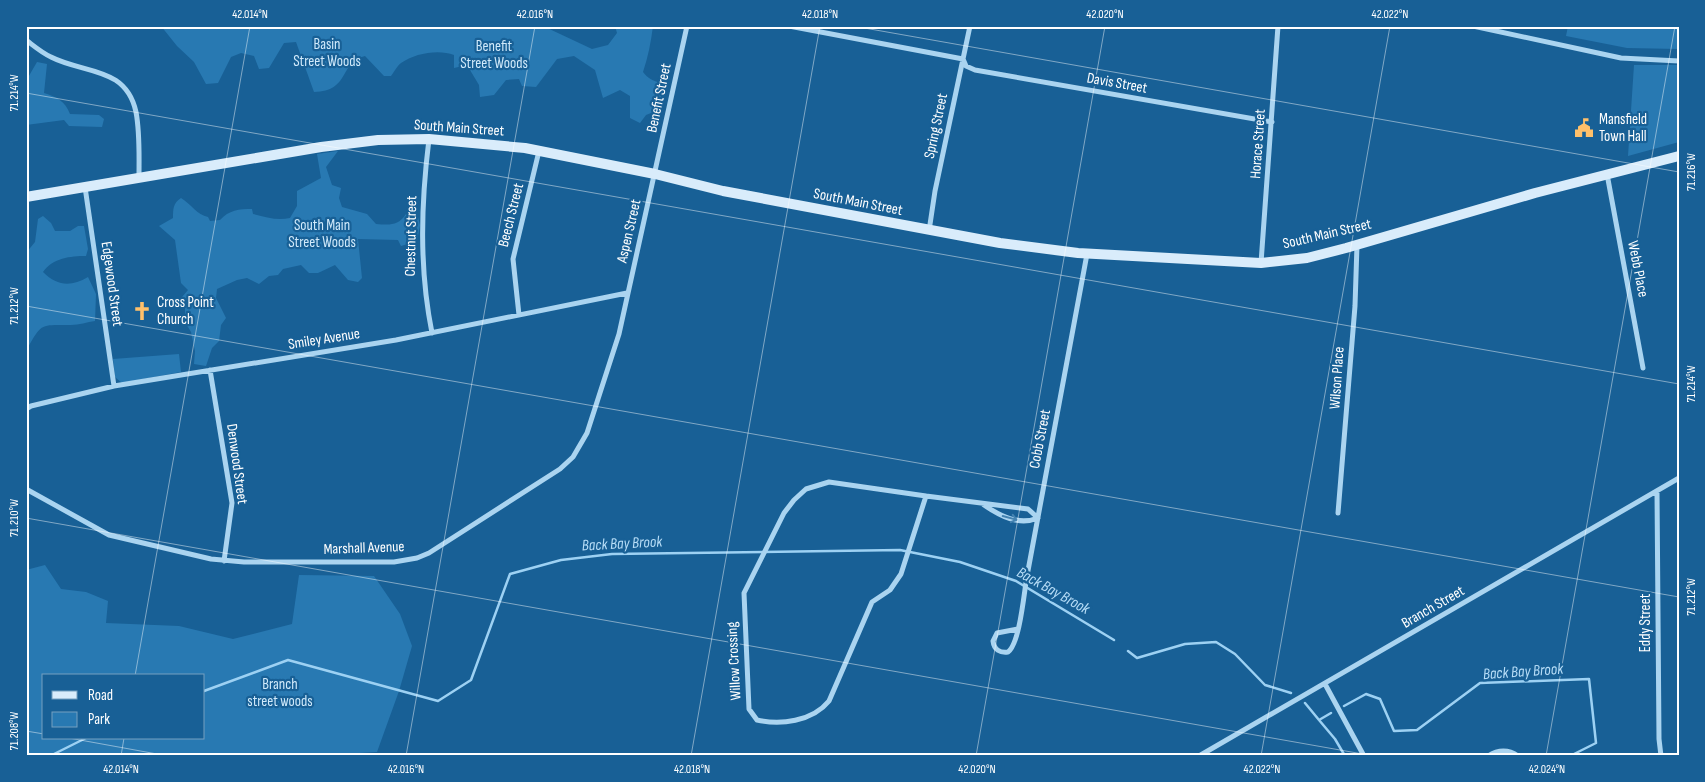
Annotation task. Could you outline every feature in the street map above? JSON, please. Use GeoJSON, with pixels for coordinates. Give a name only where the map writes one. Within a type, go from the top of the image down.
{"type":"FeatureCollection","features":[{"type":"Feature","properties":{"kind":"main road","name":"South Main Street"},"geometry":{"type":"LineString","coordinates":[[26,197],[344,144],[393,139],[430,139],[539,151],[655,174],[723,191],[929,231],[1027,247],[1087,254],[1260,263],[1307,258],[1607,174],[1679,156]]}},
{"type":"Feature","properties":{"kind":"street","name":"Benefit Street"},"geometry":{"type":"LineString","coordinates":[[655,174],[687,26]]}},
{"type":"Feature","properties":{"kind":"street"},"geometry":{"type":"LineString","coordinates":[[789,26],[964,59]]}},
{"type":"Feature","properties":{"kind":"street","name":"Spring Street"},"geometry":{"type":"LineString","coordinates":[[929,231],[935,191],[970,26]]}},
{"type":"Feature","properties":{"kind":"street","name":"Horace Street"},"geometry":{"type":"LineString","coordinates":[[1260,263],[1278,26]]}},
{"type":"Feature","properties":{"kind":"street"},"geometry":{"type":"LineString","coordinates":[[1473,26],[1621,58],[1679,61]]}},
{"type":"Feature","properties":{"kind":"street"},"geometry":{"type":"LineString","coordinates":[[26,40],[51,57],[106,74],[125,87],[131,96],[137,118],[139,177]]}},
{"type":"Feature","properties":{"kind":"street","name":"Davis Street"},"geometry":{"type":"LineString","coordinates":[[964,59],[966,66],[976,70],[1272,122]]}},
{"type":"Feature","properties":{"kind":"street","name":"Chestnut Street"},"geometry":{"type":"LineString","coordinates":[[430,139],[425,173],[422,246],[423,284],[432,333]]}},
{"type":"Feature","properties":{"kind":"street","name":"Beech Street"},"geometry":{"type":"LineString","coordinates":[[519,315],[514,284],[513,259],[539,151]]}},
{"type":"Feature","properties":{"kind":"street","name":"Aspen Street"},"geometry":{"type":"LineString","coordinates":[[627,294],[655,174]]}},
{"type":"Feature","properties":{"kind":"street","name":"Webb Place"},"geometry":{"type":"LineString","coordinates":[[1607,174],[1643,368]]}},
{"type":"Feature","properties":{"kind":"street","name":"Edgewood Street"},"geometry":{"type":"LineString","coordinates":[[85,186],[114,386]]}},
{"type":"Feature","properties":{"kind":"street","name":"Wilson Place"},"geometry":{"type":"LineString","coordinates":[[1338,513],[1355,306],[1357,245]]}},
{"type":"Feature","properties":{"kind":"street","name":"Cobb Street"},"geometry":{"type":"LineString","coordinates":[[1018,629],[996,633],[993,639],[995,648],[1003,652],[1010,651],[1014,645],[1018,629],[1087,254]]}},
{"type":"Feature","properties":{"kind":"street","name":"Smiley Avenue"},"geometry":{"type":"LineString","coordinates":[[26,409],[114,386],[432,333],[627,294]]}},
{"type":"Feature","properties":{"kind":"street","name":"Marshall Avenue"},"geometry":{"type":"LineString","coordinates":[[26,489],[109,535],[224,561],[380,562],[417,558],[443,545],[552,474],[573,457],[588,433],[619,334],[627,294]]}},
{"type":"Feature","properties":{"kind":"street","name":"Denwood Street"},"geometry":{"type":"LineString","coordinates":[[210,370],[232,503],[224,561]]}},
{"type":"Feature","properties":{"kind":"street","name":"Branch Street"},"geometry":{"type":"LineString","coordinates":[[1199,756],[1679,478]]}},
{"type":"Feature","properties":{"kind":"street","name":"Willow Crossing"},"geometry":{"type":"LineString","coordinates":[[926,496],[910,547],[895,584],[872,602],[825,706],[788,723],[774,724],[757,720],[749,709],[746,675],[744,593],[784,513],[794,500],[806,489],[817,485],[829,482],[844,483],[984,505],[1001,504],[1028,509],[1038,518],[1027,522],[999,515],[984,505]]}},
{"type":"Feature","properties":{"kind":"street","name":"Eddy Street"},"geometry":{"type":"LineString","coordinates":[[1657,491],[1658,739],[1661,756]]}},
{"type":"Feature","properties":{"kind":"street"},"geometry":{"type":"LineString","coordinates":[[1325,684],[1364,756]]}},
{"type":"Feature","properties":{"kind":"street"},"geometry":{"type":"LineString","coordinates":[[1488,756],[1500,750],[1507,750],[1518,756]]}},
{"type":"Feature","properties":{"kind":"green space"},"geometry":{"type":"Polygon","coordinates":[[[161,26],[543,26],[592,49],[608,45],[617,33],[615,26],[653,26],[643,72],[664,86],[664,98],[661,109],[646,115],[640,123],[630,118],[630,96],[620,90],[603,98],[595,70],[574,56],[557,59],[536,87],[522,86],[519,79],[506,80],[494,95],[480,97],[479,85],[467,65],[454,68],[454,55],[441,52],[413,57],[400,64],[391,76],[384,76],[365,56],[351,64],[334,87],[314,92],[296,42],[284,43],[269,68],[259,69],[254,56],[241,53],[231,57],[218,83],[206,84],[194,62],[177,46],[161,26]]]}},
{"type":"Feature","properties":{"kind":"green space"},"geometry":{"type":"Polygon","coordinates":[[[1568,26],[1679,26],[1679,49],[1627,48],[1566,36],[1568,26]]]}},
{"type":"Feature","properties":{"kind":"green space"},"geometry":{"type":"Polygon","coordinates":[[[37,62],[47,64],[44,93],[60,100],[70,114],[99,115],[104,119],[102,127],[69,126],[64,120],[26,125],[26,81],[37,62]]]}},
{"type":"Feature","properties":{"kind":"green space"},"geometry":{"type":"Polygon","coordinates":[[[1634,65],[1679,65],[1679,142],[1628,156],[1634,65]]]}},
{"type":"Feature","properties":{"kind":"green space","name":"South Main Street Woods"},"geometry":{"type":"Polygon","coordinates":[[[338,151],[326,167],[332,185],[341,188],[339,198],[342,207],[367,214],[376,224],[385,225],[397,223],[406,214],[417,213],[420,225],[417,241],[401,246],[398,240],[358,239],[362,278],[358,282],[348,280],[335,265],[318,273],[309,273],[301,265],[283,269],[278,275],[269,276],[259,284],[247,278],[237,280],[217,289],[216,298],[226,318],[221,325],[219,341],[212,348],[206,366],[194,364],[195,351],[191,332],[185,322],[185,305],[182,297],[188,290],[181,283],[175,240],[159,226],[173,218],[176,202],[181,198],[201,214],[208,217],[210,221],[220,220],[234,211],[247,209],[252,209],[253,214],[267,217],[290,218],[297,206],[297,191],[321,178],[317,154],[338,151]]]}},
{"type":"Feature","properties":{"kind":"green space"},"geometry":{"type":"Polygon","coordinates":[[[43,216],[51,223],[55,231],[70,231],[78,226],[84,226],[88,249],[86,256],[62,259],[47,267],[43,272],[48,277],[64,284],[70,284],[88,277],[96,294],[95,321],[74,325],[43,327],[35,335],[26,351],[26,253],[35,242],[38,219],[43,216]]]}},
{"type":"Feature","properties":{"kind":"green space"},"geometry":{"type":"Polygon","coordinates":[[[179,354],[181,372],[122,383],[115,377],[113,359],[179,354]]]}},
{"type":"Feature","properties":{"kind":"green space","name":"Branch street woods"},"geometry":{"type":"Polygon","coordinates":[[[45,565],[61,589],[86,592],[108,601],[106,623],[179,626],[233,639],[292,624],[299,575],[374,576],[400,614],[412,646],[399,691],[377,752],[308,756],[26,756],[26,570],[45,565]]]}},
{"type":"Feature","properties":{"kind":"waterway","name":"Back Bay Brook"},"geometry":{"type":"LineString","coordinates":[[205,691],[288,660],[438,701],[471,680],[510,574],[561,560],[612,554],[900,550],[960,562],[1016,581],[1114,640]]}},
{"type":"Feature","properties":{"kind":"waterway","name":"Back Bay Brook"},"geometry":{"type":"LineString","coordinates":[[1128,651],[1137,658],[1185,644],[1216,642],[1235,654],[1265,685],[1291,693]]}},
{"type":"Feature","properties":{"kind":"waterway","name":"Back Bay Brook"},"geometry":{"type":"LineString","coordinates":[[1344,706],[1366,694],[1380,699],[1394,731],[1417,730],[1480,683],[1589,679],[1596,743],[1570,756]]}},
{"type":"Feature","properties":{"kind":"waterway","name":"Back Bay Brook"},"geometry":{"type":"LineString","coordinates":[[1305,703],[1319,720],[1331,713]]}},
{"type":"Feature","properties":{"kind":"waterway"},"geometry":{"type":"LineString","coordinates":[[1319,720],[1335,739],[1345,756]]}},
{"type":"Feature","properties":{"kind":"waterway","name":"Back Bay Brook"},"geometry":{"type":"LineString","coordinates":[[50,756],[82,740]]}},
{"type":"Feature","properties":{"kind":"place","name":"Mansfield Town Hall"},"geometry":{"type":"Point","coordinates":[1584,128]}},
{"type":"Feature","properties":{"kind":"place","name":"Cross Point Church"},"geometry":{"type":"Point","coordinates":[142,311]}},
{"type":"Feature","properties":{"kind":"park label","name":"Basin Street Woods"},"geometry":{"type":"Point","coordinates":[327,52]}},
{"type":"Feature","properties":{"kind":"park label","name":"Benefit Street Woods"},"geometry":{"type":"Point","coordinates":[494,54]}}]}
